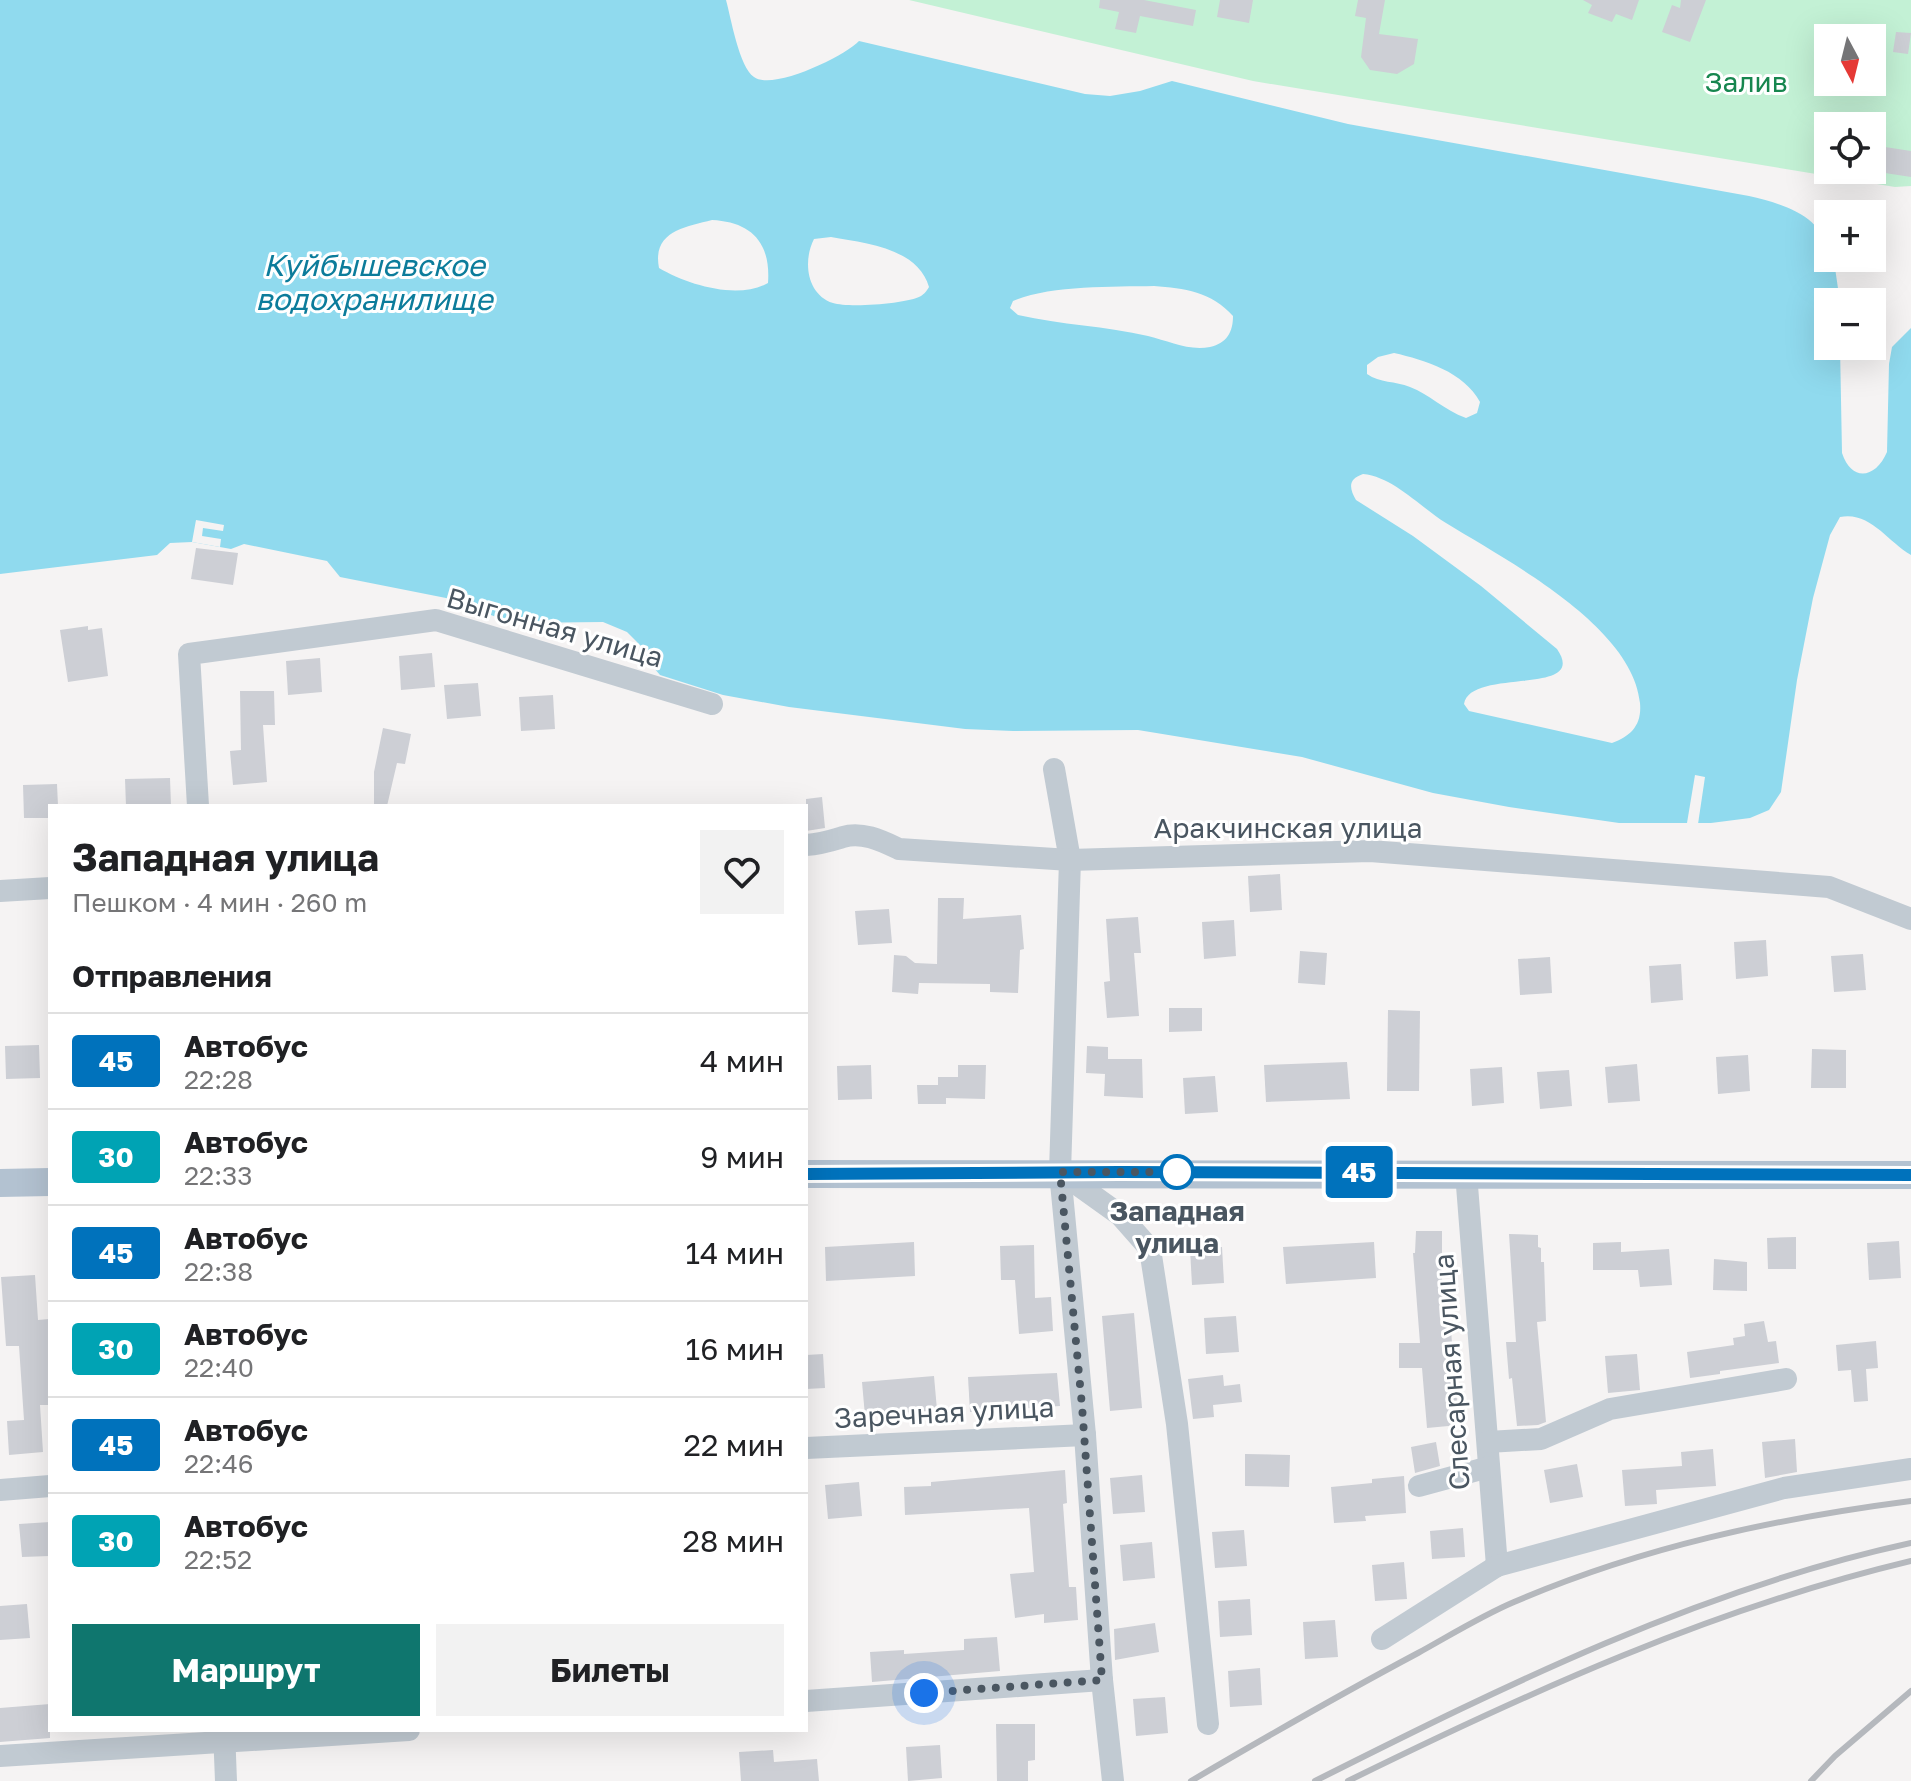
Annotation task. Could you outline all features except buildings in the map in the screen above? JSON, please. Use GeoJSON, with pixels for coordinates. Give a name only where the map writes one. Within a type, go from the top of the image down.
{"type":"FeatureCollection","features":[{"type":"Feature","properties":{"kind":"main road"},"geometry":{"type":"LineString","coordinates":[[808,1174],[1911,1175]]}},
{"type":"Feature","properties":{"kind":"main road"},"geometry":{"type":"LineString","coordinates":[[0,1183],[48,1182]]}},
{"type":"Feature","properties":{"kind":"street","name":"Выгонная улица"},"geometry":{"type":"LineString","coordinates":[[198,804],[189,654],[436,620],[712,704]]}},
{"type":"Feature","properties":{"kind":"street"},"geometry":{"type":"LineString","coordinates":[[1054,769],[1070,860],[1060,1172],[1113,1781]]}},
{"type":"Feature","properties":{"kind":"street","name":"Аракчинская улица"},"geometry":{"type":"LineString","coordinates":[[808,845],[828,844],[846,835],[876,838],[899,849],[1070,860],[1370,851],[1829,887],[1911,919]]}},
{"type":"Feature","properties":{"kind":"street"},"geometry":{"type":"LineString","coordinates":[[0,891],[48,888]]}},
{"type":"Feature","properties":{"kind":"street"},"geometry":{"type":"LineString","coordinates":[[1060,1172],[1120,1215],[1150,1249],[1177,1424],[1208,1724]]}},
{"type":"Feature","properties":{"kind":"street","name":"Слесарная улица"},"geometry":{"type":"LineString","coordinates":[[1466,1173],[1497,1566]]}},
{"type":"Feature","properties":{"kind":"street"},"geometry":{"type":"LineString","coordinates":[[1488,1442],[1541,1439],[1610,1409],[1786,1379]]}},
{"type":"Feature","properties":{"kind":"street","name":"Заречная улица"},"geometry":{"type":"LineString","coordinates":[[808,1448],[1085,1435]]}},
{"type":"Feature","properties":{"kind":"street"},"geometry":{"type":"LineString","coordinates":[[1419,1486],[1489,1467]]}},
{"type":"Feature","properties":{"kind":"street"},"geometry":{"type":"LineString","coordinates":[[1382,1639],[1497,1566],[1784,1488],[1911,1469]]}},
{"type":"Feature","properties":{"kind":"street"},"geometry":{"type":"LineString","coordinates":[[0,1490],[48,1486]]}},
{"type":"Feature","properties":{"kind":"street"},"geometry":{"type":"LineString","coordinates":[[808,1701],[1102,1680]]}},
{"type":"Feature","properties":{"kind":"street"},"geometry":{"type":"LineString","coordinates":[[0,1756],[224,1737],[356,1732]]}},
{"type":"Feature","properties":{"kind":"street"},"geometry":{"type":"LineString","coordinates":[[224,1737],[226,1781]]}},
{"type":"Feature","properties":{"kind":"green space","name":"Залив"},"geometry":{"type":"Polygon","coordinates":[[[909,0],[1911,0],[1911,186],[1877,184],[1886,184],[1886,112],[1814,112],[1814,174],[1253,81],[909,0]]]}},
{"type":"Feature","properties":{"kind":"water","name":"Куйбышевское водохранилище"},"geometry":{"type":"Polygon","coordinates":[[[0,0],[726,0],[744,63],[754,77],[763,80],[808,70],[859,41],[1085,94],[1110,96],[1172,81],[1348,124],[1762,199],[1789,208],[1812,222],[1814,272],[1835,272],[1838,288],[1814,288],[1814,360],[1840,360],[1842,453],[1846,463],[1858,473],[1871,472],[1887,452],[1892,347],[1911,328],[1911,555],[1878,528],[1860,518],[1840,517],[1830,535],[1813,598],[1797,680],[1781,792],[1769,810],[1750,818],[1711,823],[1619,823],[1433,793],[1302,757],[1138,730],[965,729],[789,707],[723,695],[660,675],[647,660],[643,648],[627,632],[603,622],[512,623],[446,598],[340,577],[327,561],[244,544],[231,549],[192,542],[170,543],[157,555],[0,574],[0,0]],[[712,220],[681,229],[665,239],[660,246],[659,268],[684,280],[713,288],[742,290],[768,283],[766,256],[756,237],[738,225],[712,220]],[[831,237],[814,239],[809,257],[809,276],[824,299],[841,304],[891,303],[914,299],[929,287],[923,274],[902,256],[889,250],[831,237]],[[1154,286],[1045,292],[1013,301],[1010,308],[1018,315],[1148,336],[1194,348],[1210,347],[1225,340],[1232,327],[1233,316],[1216,301],[1197,293],[1154,286]],[[1394,353],[1378,357],[1367,365],[1367,374],[1372,377],[1417,390],[1466,418],[1477,413],[1480,402],[1454,375],[1418,359],[1394,353]],[[1363,474],[1352,481],[1351,488],[1356,500],[1413,536],[1481,586],[1557,649],[1563,664],[1557,673],[1486,687],[1471,693],[1464,704],[1469,711],[1612,743],[1634,729],[1640,703],[1632,675],[1615,648],[1591,622],[1532,576],[1446,523],[1396,487],[1363,474]]]}},
{"type":"Feature","properties":{"kind":"pier"},"geometry":{"type":"Polygon","coordinates":[[[196,520],[224,525],[223,531],[203,528],[202,536],[221,539],[220,547],[192,542],[196,520]]]}},
{"type":"Feature","properties":{"kind":"pier"},"geometry":{"type":"Polygon","coordinates":[[[1695,775],[1705,777],[1698,824],[1687,823],[1695,775]]]}},
{"type":"Feature","properties":{"kind":"railway"},"geometry":{"type":"LineString","coordinates":[[1191,1781],[1477,1620],[1562,1583],[1659,1551],[1758,1526],[1911,1501]]}},
{"type":"Feature","properties":{"kind":"railway"},"geometry":{"type":"LineString","coordinates":[[1315,1781],[1532,1676],[1680,1613],[1833,1562],[1911,1543]]}},
{"type":"Feature","properties":{"kind":"railway"},"geometry":{"type":"LineString","coordinates":[[1348,1781],[1624,1655],[1765,1603],[1911,1561]]}},
{"type":"Feature","properties":{"kind":"railway"},"geometry":{"type":"LineString","coordinates":[[1811,1781],[1835,1756],[1911,1691]]}},
{"type":"Feature","properties":{"kind":"bus line","name":"45"},"geometry":{"type":"LineString","coordinates":[[808,1174],[1911,1175]]}},
{"type":"Feature","properties":{"kind":"place","name":"Западная улица"},"geometry":{"type":"Point","coordinates":[1177,1172]}},
{"type":"Feature","properties":{"kind":"route"},"geometry":{"type":"LineString","coordinates":[[924,1693],[1102,1680],[1070,1260],[1060,1172],[1177,1172]]}}]}
